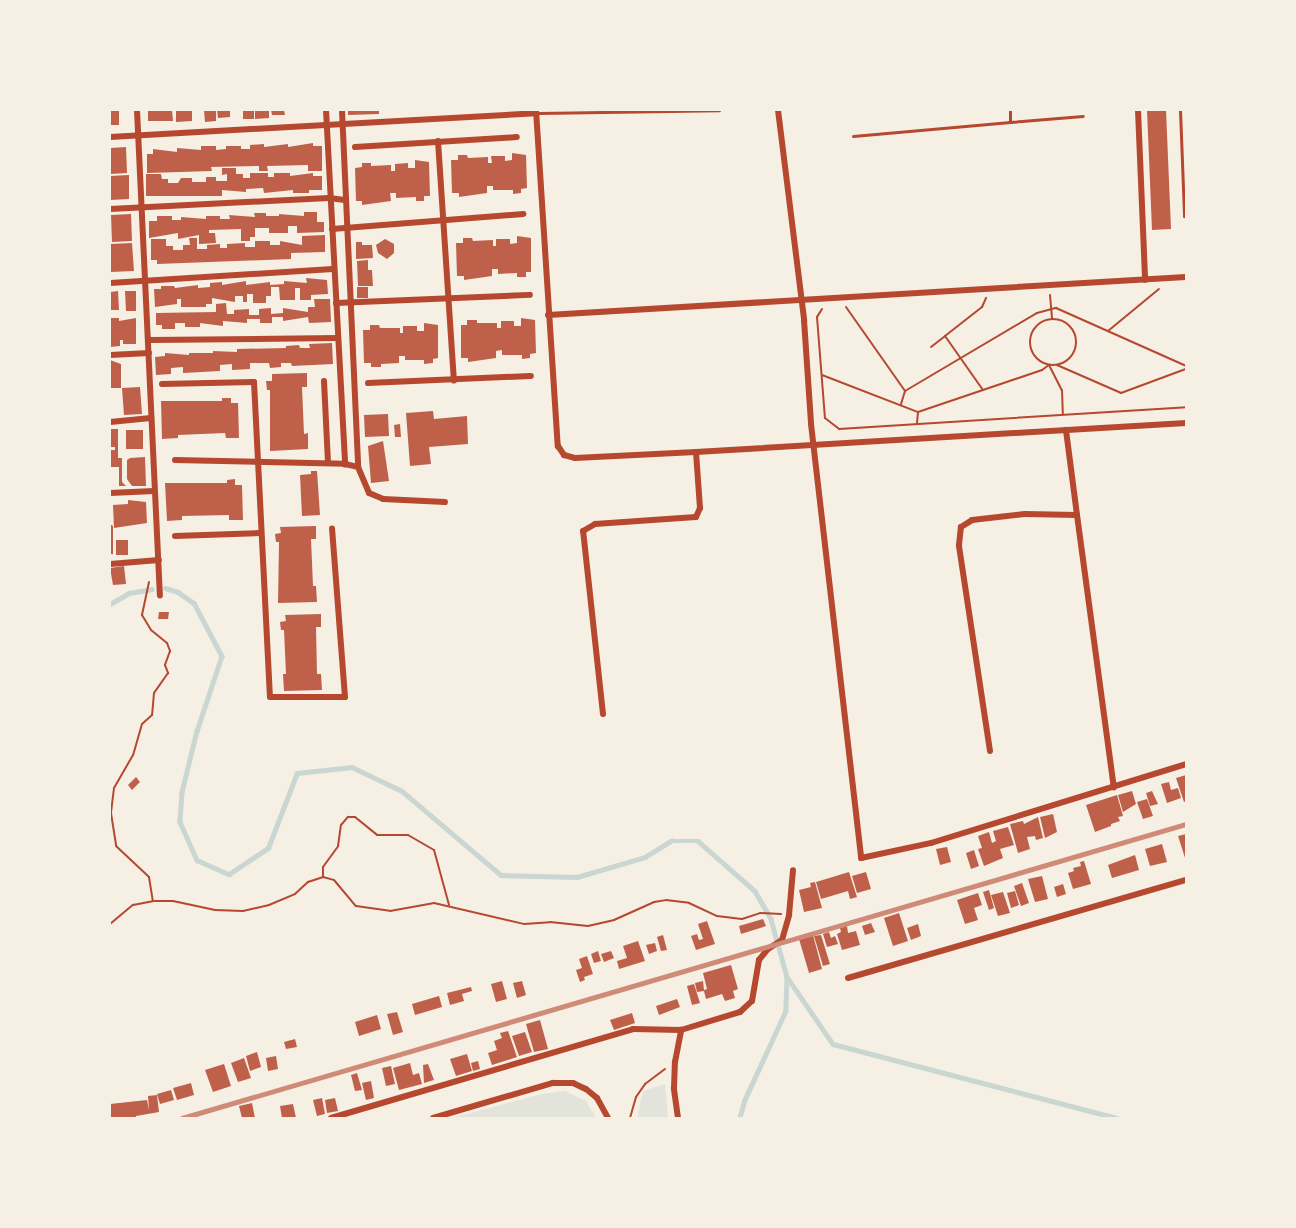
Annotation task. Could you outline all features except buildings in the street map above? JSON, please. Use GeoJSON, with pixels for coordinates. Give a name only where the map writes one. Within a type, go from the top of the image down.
{"type":"FeatureCollection","features":[{"type":"Feature","properties":{"kind":"street"},"geometry":{"type":"LineString","coordinates":[[137,110],[160,595]]}},
{"type":"Feature","properties":{"kind":"street"},"geometry":{"type":"LineString","coordinates":[[326,110],[345,464]]}},
{"type":"Feature","properties":{"kind":"street"},"geometry":{"type":"LineString","coordinates":[[342,110],[358,467],[369,493],[382,499],[445,502]]}},
{"type":"Feature","properties":{"kind":"street"},"geometry":{"type":"LineString","coordinates":[[778,110],[861,858],[931,843],[1186,764]]}},
{"type":"Feature","properties":{"kind":"street"},"geometry":{"type":"LineString","coordinates":[[1138,110],[1145,280]]}},
{"type":"Feature","properties":{"kind":"street"},"geometry":{"type":"LineString","coordinates":[[110,137],[536,111],[558,446],[564,455],[574,458],[1186,423]]}},
{"type":"Feature","properties":{"kind":"street"},"geometry":{"type":"LineString","coordinates":[[355,147],[517,137]]}},
{"type":"Feature","properties":{"kind":"street"},"geometry":{"type":"LineString","coordinates":[[438,141],[454,380]]}},
{"type":"Feature","properties":{"kind":"street"},"geometry":{"type":"LineString","coordinates":[[110,209],[329,198],[345,200]]}},
{"type":"Feature","properties":{"kind":"street"},"geometry":{"type":"LineString","coordinates":[[332,229],[523,214]]}},
{"type":"Feature","properties":{"kind":"street"},"geometry":{"type":"LineString","coordinates":[[110,283],[333,269]]}},
{"type":"Feature","properties":{"kind":"street"},"geometry":{"type":"LineString","coordinates":[[548,315],[1186,277]]}},
{"type":"Feature","properties":{"kind":"street"},"geometry":{"type":"LineString","coordinates":[[336,303],[530,295]]}},
{"type":"Feature","properties":{"kind":"street"},"geometry":{"type":"LineString","coordinates":[[149,340],[338,338]]}},
{"type":"Feature","properties":{"kind":"street"},"geometry":{"type":"LineString","coordinates":[[110,355],[149,353]]}},
{"type":"Feature","properties":{"kind":"street"},"geometry":{"type":"LineString","coordinates":[[368,383],[531,376]]}},
{"type":"Feature","properties":{"kind":"street"},"geometry":{"type":"LineString","coordinates":[[324,381],[328,462]]}},
{"type":"Feature","properties":{"kind":"street"},"geometry":{"type":"LineString","coordinates":[[162,384],[254,382],[256,462],[270,698],[345,697],[332,529]]}},
{"type":"Feature","properties":{"kind":"street"},"geometry":{"type":"LineString","coordinates":[[110,422],[151,418]]}},
{"type":"Feature","properties":{"kind":"street"},"geometry":{"type":"LineString","coordinates":[[1066,430],[1114,787]]}},
{"type":"Feature","properties":{"kind":"street"},"geometry":{"type":"LineString","coordinates":[[603,714],[583,531],[595,524],[696,517],[700,508],[696,452]]}},
{"type":"Feature","properties":{"kind":"street"},"geometry":{"type":"LineString","coordinates":[[175,460],[328,462],[358,467]]}},
{"type":"Feature","properties":{"kind":"street"},"geometry":{"type":"LineString","coordinates":[[110,493],[154,491]]}},
{"type":"Feature","properties":{"kind":"street"},"geometry":{"type":"LineString","coordinates":[[990,751],[959,545],[960,527],[972,520],[1025,514],[1077,515]]}},
{"type":"Feature","properties":{"kind":"street"},"geometry":{"type":"LineString","coordinates":[[175,536],[260,533]]}},
{"type":"Feature","properties":{"kind":"street"},"geometry":{"type":"LineString","coordinates":[[110,564],[159,560]]}},
{"type":"Feature","properties":{"kind":"street"},"geometry":{"type":"LineString","coordinates":[[331,1119],[633,1029],[681,1030],[748,1007],[752,1001],[759,960],[768,949],[782,940],[789,915],[794,870]]}},
{"type":"Feature","properties":{"kind":"street"},"geometry":{"type":"LineString","coordinates":[[848,978],[1186,880]]}},
{"type":"Feature","properties":{"kind":"street"},"geometry":{"type":"LineString","coordinates":[[678,1119],[674,1088],[675,1062],[681,1030]]}},
{"type":"Feature","properties":{"kind":"street"},"geometry":{"type":"LineString","coordinates":[[433,1119],[553,1083],[573,1083],[586,1089],[597,1098],[608,1119]]}},
{"type":"Feature","properties":{"kind":"lane"},"geometry":{"type":"LineString","coordinates":[[536,111],[719,110]]}},
{"type":"Feature","properties":{"kind":"lane"},"geometry":{"type":"LineString","coordinates":[[1010,110],[1010,122]]}},
{"type":"Feature","properties":{"kind":"lane"},"geometry":{"type":"LineString","coordinates":[[1180,110],[1184,216],[1186,217]]}},
{"type":"Feature","properties":{"kind":"lane"},"geometry":{"type":"LineString","coordinates":[[853,136],[1083,116]]}},
{"type":"Feature","properties":{"kind":"path"},"geometry":{"type":"LineString","coordinates":[[1108,331],[1162,287]]}},
{"type":"Feature","properties":{"kind":"path"},"geometry":{"type":"LineString","coordinates":[[1050,294],[1052,319]]}},
{"type":"Feature","properties":{"kind":"path"},"geometry":{"type":"LineString","coordinates":[[837,298],[837,307],[820,310],[817,317],[825,418],[832,426],[839,429],[1186,407]]}},
{"type":"Feature","properties":{"kind":"path"},"geometry":{"type":"LineString","coordinates":[[931,346],[982,307],[986,298]]}},
{"type":"Feature","properties":{"kind":"path"},"geometry":{"type":"LineString","coordinates":[[846,307],[905,391]]}},
{"type":"Feature","properties":{"kind":"path"},"geometry":{"type":"LineString","coordinates":[[901,404],[905,391],[1037,313],[1056,308],[1186,368]]}},
{"type":"Feature","properties":{"kind":"path"},"geometry":{"type":"LineString","coordinates":[[1057,365],[1071,357],[1076,342],[1070,327],[1064,322],[1052,319],[1041,322],[1035,328],[1029,343],[1035,357],[1049,365],[1057,365],[1120,393],[1186,368]]}},
{"type":"Feature","properties":{"kind":"path"},"geometry":{"type":"LineString","coordinates":[[945,336],[962,357],[983,390]]}},
{"type":"Feature","properties":{"kind":"path"},"geometry":{"type":"LineString","coordinates":[[822,375],[918,412],[1042,370],[1049,365]]}},
{"type":"Feature","properties":{"kind":"path"},"geometry":{"type":"LineString","coordinates":[[1049,365],[1062,390],[1063,415]]}},
{"type":"Feature","properties":{"kind":"path"},"geometry":{"type":"LineString","coordinates":[[917,424],[918,412]]}},
{"type":"Feature","properties":{"kind":"path"},"geometry":{"type":"LineString","coordinates":[[153,901],[149,877],[116,846],[111,813],[114,788],[133,755],[142,724],[152,715],[154,693],[168,672],[165,665],[170,651],[166,643],[151,630],[142,615],[145,592],[159,560]]}},
{"type":"Feature","properties":{"kind":"path"},"geometry":{"type":"LineString","coordinates":[[323,877],[323,867],[338,846],[340,825],[348,817],[355,817],[377,835],[408,835],[434,850],[449,905]]}},
{"type":"Feature","properties":{"kind":"path"},"geometry":{"type":"LineString","coordinates":[[110,924],[133,904],[153,901],[173,901],[198,908],[243,911],[269,905],[295,894],[308,882],[323,877],[334,880],[356,906],[390,911],[434,903],[524,924],[550,922],[588,926],[614,920],[654,902],[666,900],[688,903],[717,916],[742,919],[760,913],[789,915]]}},
{"type":"Feature","properties":{"kind":"path"},"geometry":{"type":"LineString","coordinates":[[630,1119],[636,1097],[645,1084],[675,1062]]}},
{"type":"Feature","properties":{"kind":"shaded area"},"geometry":{"type":"Polygon","coordinates":[[[665,1084],[668,1118],[637,1118],[643,1091],[665,1084]]]}},
{"type":"Feature","properties":{"kind":"shaded area"},"geometry":{"type":"Polygon","coordinates":[[[565,1091],[586,1101],[596,1118],[451,1118],[542,1094],[565,1091]]]}},
{"type":"Feature","properties":{"kind":"waterway"},"geometry":{"type":"LineString","coordinates":[[165,588],[178,592],[194,603],[222,656],[197,731],[182,792],[180,822],[197,860],[229,874],[268,848],[297,773],[352,767],[402,791],[501,875],[577,877],[645,857],[671,841],[698,841],[755,891],[771,919],[787,977],[786,1011],[745,1100],[740,1118]]}},
{"type":"Feature","properties":{"kind":"waterway"},"geometry":{"type":"LineString","coordinates":[[110,604],[129,593],[152,589]]}},
{"type":"Feature","properties":{"kind":"waterway"},"geometry":{"type":"LineString","coordinates":[[787,977],[833,1044],[1117,1118]]}},
{"type":"Feature","properties":{"kind":"railway"},"geometry":{"type":"LineString","coordinates":[[182,1118],[1186,824]]}}]}
